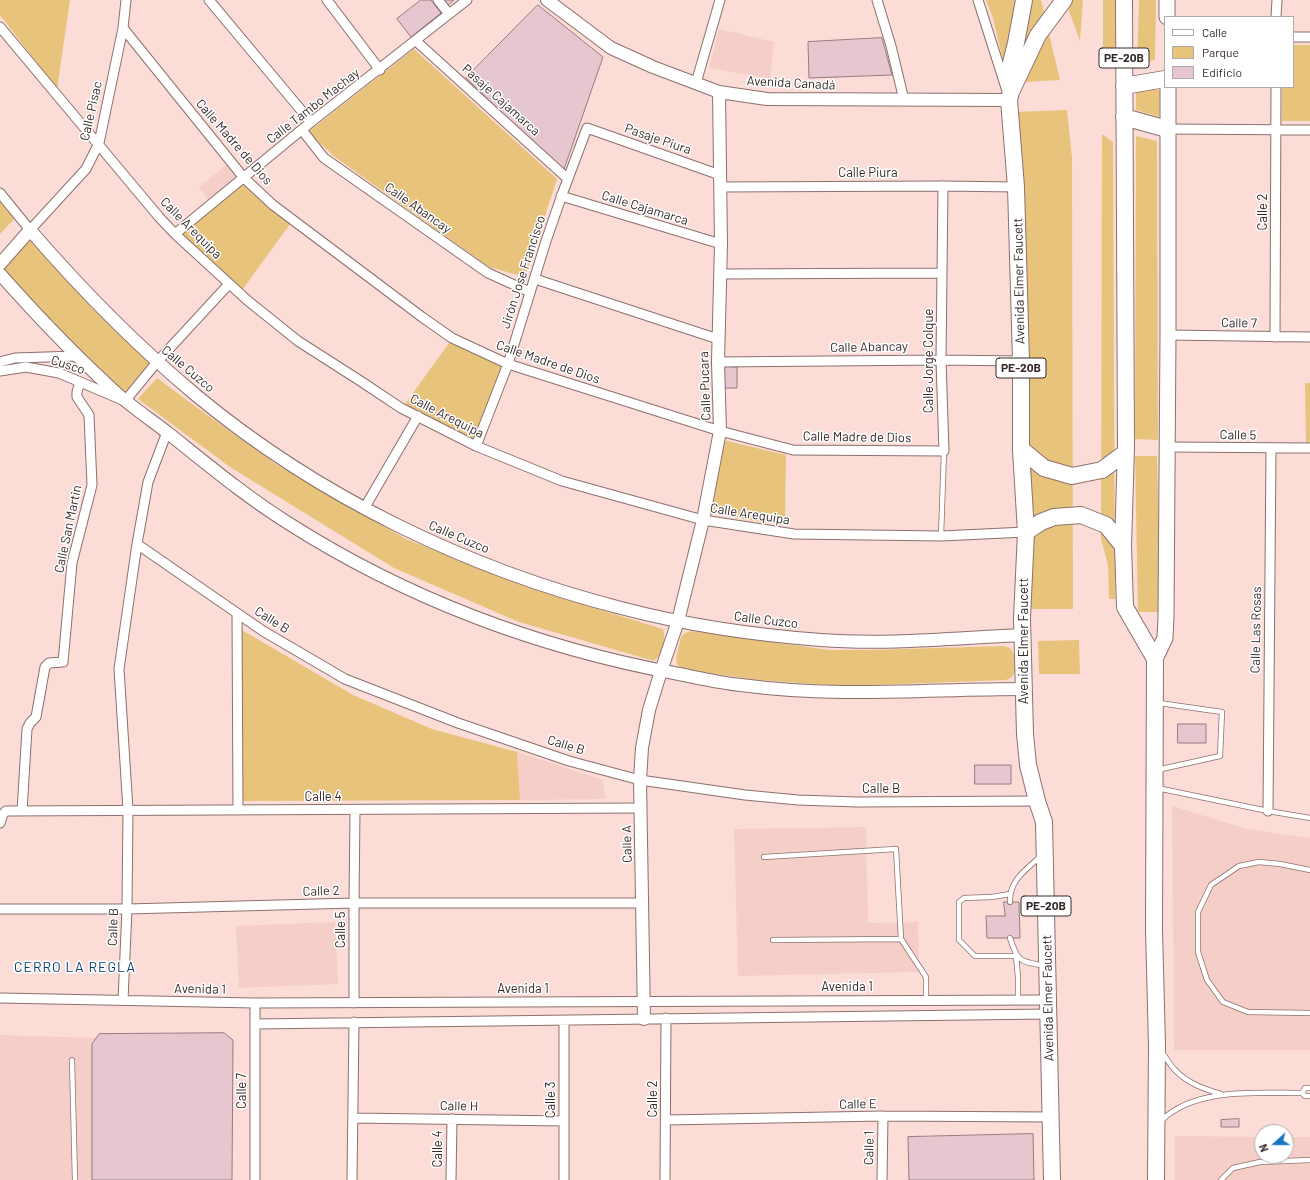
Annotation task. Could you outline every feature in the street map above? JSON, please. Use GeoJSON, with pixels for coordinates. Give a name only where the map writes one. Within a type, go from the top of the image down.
{"type":"FeatureCollection","features":[{"type":"Feature","properties":{"kind":"highway"},"geometry":{"type":"LineString","coordinates":[[1010,96],[1010,63],[1016,43],[1024,0]]}},
{"type":"Feature","properties":{"kind":"highway","name":"Avenida Elmer Faucett"},"geometry":{"type":"LineString","coordinates":[[1052,1180],[1044,822],[1028,766],[1025,734],[1023,635],[1026,532],[1021,449],[1021,361],[1016,187],[1010,96],[1038,35],[1064,0]]}},
{"type":"Feature","properties":{"kind":"highway","name":"PE-20B"},"geometry":{"type":"LineString","coordinates":[[1124,0],[1126,453],[1123,546],[1126,607],[1155,659],[1156,787],[1154,929],[1157,1046],[1156,1180]]}},
{"type":"Feature","properties":{"kind":"highway"},"geometry":{"type":"LineString","coordinates":[[1124,86],[1164,79]]}},
{"type":"Feature","properties":{"kind":"highway"},"geometry":{"type":"LineString","coordinates":[[1124,117],[1167,129]]}},
{"type":"Feature","properties":{"kind":"highway"},"geometry":{"type":"LineString","coordinates":[[1021,449],[1044,468],[1072,476],[1102,470],[1126,453]]}},
{"type":"Feature","properties":{"kind":"highway"},"geometry":{"type":"LineString","coordinates":[[1026,532],[1041,522],[1054,517],[1081,515],[1106,526],[1123,546]]}},
{"type":"Feature","properties":{"kind":"main road"},"geometry":{"type":"LineString","coordinates":[[1167,0],[1167,16]]}},
{"type":"Feature","properties":{"kind":"main road"},"geometry":{"type":"LineString","coordinates":[[1155,659],[1166,638],[1168,88]]}},
{"type":"Feature","properties":{"kind":"street","name":"Calle Pisac"},"geometry":{"type":"LineString","coordinates":[[30,230],[86,169],[99,144],[123,28],[126,0]]}},
{"type":"Feature","properties":{"kind":"street"},"geometry":{"type":"LineString","coordinates":[[209,0],[311,122]]}},
{"type":"Feature","properties":{"kind":"street"},"geometry":{"type":"LineString","coordinates":[[327,0],[380,70]]}},
{"type":"Feature","properties":{"kind":"street"},"geometry":{"type":"LineString","coordinates":[[438,0],[449,14]]}},
{"type":"Feature","properties":{"kind":"street","name":"Calle Tambo Machay"},"geometry":{"type":"LineString","coordinates":[[175,234],[311,122],[380,70],[467,0]]}},
{"type":"Feature","properties":{"kind":"street","name":"Avenida Canadá"},"geometry":{"type":"LineString","coordinates":[[547,0],[611,48],[653,67],[719,92],[767,99],[904,100],[1010,96]]}},
{"type":"Feature","properties":{"kind":"street"},"geometry":{"type":"LineString","coordinates":[[696,83],[720,0]]}},
{"type":"Feature","properties":{"kind":"street"},"geometry":{"type":"LineString","coordinates":[[877,0],[891,46],[904,100]]}},
{"type":"Feature","properties":{"kind":"street","name":"Avenida Elmer Faucett"},"geometry":{"type":"LineString","coordinates":[[978,0],[1010,96]]}},
{"type":"Feature","properties":{"kind":"street"},"geometry":{"type":"LineString","coordinates":[[1276,0],[1276,16]]}},
{"type":"Feature","properties":{"kind":"street","name":"Calle Arequipa"},"geometry":{"type":"LineString","coordinates":[[0,26],[175,234],[247,300],[298,341],[388,399],[476,446],[562,481],[703,520],[794,534],[941,536],[1026,532]]}},
{"type":"Feature","properties":{"kind":"street","name":"Calle Madre de Dios"},"geometry":{"type":"LineString","coordinates":[[123,28],[244,178],[273,205],[452,338],[508,364],[720,431],[793,450],[944,451]]}},
{"type":"Feature","properties":{"kind":"street"},"geometry":{"type":"LineString","coordinates":[[1294,37],[1310,37]]}},
{"type":"Feature","properties":{"kind":"street","name":"Pasaje Cajamarca"},"geometry":{"type":"LineString","coordinates":[[416,41],[568,179]]}},
{"type":"Feature","properties":{"kind":"street","name":"Calle 2"},"geometry":{"type":"LineString","coordinates":[[1275,337],[1276,88]]}},
{"type":"Feature","properties":{"kind":"street","name":"Calle Pucara"},"geometry":{"type":"LineString","coordinates":[[661,671],[678,621],[703,520],[720,431],[718,362],[721,244],[719,92]]}},
{"type":"Feature","properties":{"kind":"street","name":"Jirón Jose Francisco"},"geometry":{"type":"LineString","coordinates":[[476,446],[508,364],[561,196],[587,128]]}},
{"type":"Feature","properties":{"kind":"street","name":"Pasaje Piura"},"geometry":{"type":"LineString","coordinates":[[587,128],[720,181]]}},
{"type":"Feature","properties":{"kind":"street"},"geometry":{"type":"LineString","coordinates":[[1167,129],[1310,130]]}},
{"type":"Feature","properties":{"kind":"street","name":"Calle Abancay"},"geometry":{"type":"LineString","coordinates":[[302,130],[324,158],[488,273],[530,292]]}},
{"type":"Feature","properties":{"kind":"street","name":"Calle Piura"},"geometry":{"type":"LineString","coordinates":[[720,181],[1016,187]]}},
{"type":"Feature","properties":{"kind":"street","name":"Calle Jorge Colque"},"geometry":{"type":"LineString","coordinates":[[944,186],[941,360],[944,451]]}},
{"type":"Feature","properties":{"kind":"street","name":"Calle Cuzco"},"geometry":{"type":"LineString","coordinates":[[0,193],[30,230],[101,308],[157,362],[199,398],[240,429],[294,465],[365,507],[422,536],[471,558],[567,593],[615,606],[678,621],[750,633],[823,640],[885,642],[1023,635]]}},
{"type":"Feature","properties":{"kind":"street","name":"Calle Cajamarca"},"geometry":{"type":"LineString","coordinates":[[561,196],[721,244]]}},
{"type":"Feature","properties":{"kind":"street"},"geometry":{"type":"LineString","coordinates":[[0,264],[30,230]]}},
{"type":"Feature","properties":{"kind":"street"},"geometry":{"type":"LineString","coordinates":[[720,274],[942,273]]}},
{"type":"Feature","properties":{"kind":"street"},"geometry":{"type":"LineString","coordinates":[[0,274],[35,314],[125,401],[167,432],[225,479],[285,521],[342,556],[408,590],[456,610],[518,634],[588,655],[661,671],[740,685],[819,692],[885,693],[1024,689]]}},
{"type":"Feature","properties":{"kind":"street"},"geometry":{"type":"LineString","coordinates":[[535,279],[718,339]]}},
{"type":"Feature","properties":{"kind":"street"},"geometry":{"type":"LineString","coordinates":[[125,401],[157,362],[229,284]]}},
{"type":"Feature","properties":{"kind":"street","name":"Calle 7"},"geometry":{"type":"LineString","coordinates":[[1168,335],[1310,337]]}},
{"type":"Feature","properties":{"kind":"street"},"geometry":{"type":"LineString","coordinates":[[0,362],[15,358],[77,356]]}},
{"type":"Feature","properties":{"kind":"street","name":"Calle Abancay"},"geometry":{"type":"LineString","coordinates":[[718,362],[941,360],[1021,361]]}},
{"type":"Feature","properties":{"kind":"street","name":"Cusco"},"geometry":{"type":"LineString","coordinates":[[0,371],[26,367],[59,372],[125,401]]}},
{"type":"Feature","properties":{"kind":"street","name":"Calle San Martin"},"geometry":{"type":"LineString","coordinates":[[22,811],[27,729],[30,723],[36,718],[45,667],[49,664],[63,662],[72,563],[92,485],[89,415],[77,397],[80,382]]}},
{"type":"Feature","properties":{"kind":"street"},"geometry":{"type":"LineString","coordinates":[[365,507],[418,416]]}},
{"type":"Feature","properties":{"kind":"street","name":"Calle B"},"geometry":{"type":"LineString","coordinates":[[123,1000],[127,909],[128,810],[118,669],[148,482],[167,432]]}},
{"type":"Feature","properties":{"kind":"street","name":"Calle 5"},"geometry":{"type":"LineString","coordinates":[[1167,447],[1310,448]]}},
{"type":"Feature","properties":{"kind":"street","name":"Calle Las Rosas"},"geometry":{"type":"LineString","coordinates":[[1268,811],[1271,448]]}},
{"type":"Feature","properties":{"kind":"street","name":"Calle B"},"geometry":{"type":"LineString","coordinates":[[137,544],[265,633],[345,679],[458,723],[569,761],[640,780],[745,795],[798,800],[857,802],[1037,801]]}},
{"type":"Feature","properties":{"kind":"street"},"geometry":{"type":"LineString","coordinates":[[237,613],[238,810]]}},
{"type":"Feature","properties":{"kind":"street","name":"Calle A"},"geometry":{"type":"LineString","coordinates":[[644,1019],[640,780],[642,748],[649,710],[661,671]]}},
{"type":"Feature","properties":{"kind":"street","name":"Calle 4"},"geometry":{"type":"LineString","coordinates":[[0,823],[2,814],[6,811],[640,808]]}},
{"type":"Feature","properties":{"kind":"street","name":"Calle 5"},"geometry":{"type":"LineString","coordinates":[[354,1003],[356,810]]}},
{"type":"Feature","properties":{"kind":"street","name":"Calle 2"},"geometry":{"type":"LineString","coordinates":[[0,909],[127,909],[354,903],[642,903]]}},
{"type":"Feature","properties":{"kind":"street","name":"Avenida 1"},"geometry":{"type":"LineString","coordinates":[[0,998],[255,1003],[1018,1000],[1048,1007]]}},
{"type":"Feature","properties":{"kind":"street","name":"Calle 7"},"geometry":{"type":"LineString","coordinates":[[255,1003],[255,1180]]}},
{"type":"Feature","properties":{"kind":"street"},"geometry":{"type":"LineString","coordinates":[[255,1024],[564,1021],[1048,1007]]}},
{"type":"Feature","properties":{"kind":"street","name":"Calle 2"},"geometry":{"type":"LineString","coordinates":[[665,1180],[666,1018]]}},
{"type":"Feature","properties":{"kind":"street","name":"Calle 3"},"geometry":{"type":"LineString","coordinates":[[564,1021],[564,1180]]}},
{"type":"Feature","properties":{"kind":"street"},"geometry":{"type":"LineString","coordinates":[[352,1180],[354,1022]]}},
{"type":"Feature","properties":{"kind":"street","name":"Calle E"},"geometry":{"type":"LineString","coordinates":[[666,1120],[882,1116],[1051,1117]]}},
{"type":"Feature","properties":{"kind":"street","name":"Calle 1"},"geometry":{"type":"LineString","coordinates":[[882,1116],[882,1180]]}},
{"type":"Feature","properties":{"kind":"street","name":"Calle H"},"geometry":{"type":"LineString","coordinates":[[353,1118],[564,1121]]}},
{"type":"Feature","properties":{"kind":"street","name":"Calle 4"},"geometry":{"type":"LineString","coordinates":[[451,1180],[452,1119]]}},
{"type":"Feature","properties":{"kind":"lane","name":"Calle Jorge Colque"},"geometry":{"type":"LineString","coordinates":[[941,536],[944,451]]}},
{"type":"Feature","properties":{"kind":"lane"},"geometry":{"type":"LineString","coordinates":[[1155,702],[1222,712],[1220,756],[1156,770]]}},
{"type":"Feature","properties":{"kind":"lane"},"geometry":{"type":"LineString","coordinates":[[1156,787],[1268,811],[1310,818]]}},
{"type":"Feature","properties":{"kind":"lane"},"geometry":{"type":"LineString","coordinates":[[764,857],[896,849],[902,939],[926,977],[926,1000]]}},
{"type":"Feature","properties":{"kind":"lane"},"geometry":{"type":"LineString","coordinates":[[1010,902],[1010,894],[1014,883],[1045,852]]}},
{"type":"Feature","properties":{"kind":"lane"},"geometry":{"type":"LineString","coordinates":[[1310,870],[1280,864],[1259,862],[1239,866],[1211,885],[1198,912],[1198,952],[1207,980],[1223,1002],[1248,1012],[1310,1013]]}},
{"type":"Feature","properties":{"kind":"lane"},"geometry":{"type":"LineString","coordinates":[[1010,894],[961,899],[959,902],[959,940],[975,956],[1016,956],[1026,962],[1047,967]]}},
{"type":"Feature","properties":{"kind":"lane"},"geometry":{"type":"LineString","coordinates":[[1010,938],[1016,956],[1018,1000]]}},
{"type":"Feature","properties":{"kind":"lane"},"geometry":{"type":"LineString","coordinates":[[773,940],[902,939]]}},
{"type":"Feature","properties":{"kind":"lane"},"geometry":{"type":"LineString","coordinates":[[1157,1046],[1176,1071],[1185,1078],[1196,1085],[1221,1094]]}},
{"type":"Feature","properties":{"kind":"lane"},"geometry":{"type":"LineString","coordinates":[[72,1060],[75,1180]]}},
{"type":"Feature","properties":{"kind":"lane"},"geometry":{"type":"LineString","coordinates":[[1302,1093],[1305,1088],[1310,1088]]}},
{"type":"Feature","properties":{"kind":"lane"},"geometry":{"type":"LineString","coordinates":[[1156,1126],[1176,1109],[1204,1098],[1221,1094],[1302,1093],[1305,1096],[1310,1096]]}},
{"type":"Feature","properties":{"kind":"lane"},"geometry":{"type":"LineString","coordinates":[[1221,1180],[1233,1168],[1260,1162],[1310,1160]]}},
{"type":"Feature","properties":{"kind":"shaded area"},"geometry":{"type":"Polygon","coordinates":[[[719,29],[774,42],[770,79],[709,68],[719,29]]]}},
{"type":"Feature","properties":{"kind":"shaded area"},"geometry":{"type":"Polygon","coordinates":[[[228,164],[237,174],[237,178],[208,200],[199,187],[228,164]]]}},
{"type":"Feature","properties":{"kind":"shaded area"},"geometry":{"type":"Polygon","coordinates":[[[517,752],[603,780],[605,799],[520,800],[517,752]]]}},
{"type":"Feature","properties":{"kind":"shaded area"},"geometry":{"type":"Polygon","coordinates":[[[1172,806],[1247,829],[1310,838],[1310,1050],[1174,1050],[1172,806]]]}},
{"type":"Feature","properties":{"kind":"shaded area"},"geometry":{"type":"Polygon","coordinates":[[[866,827],[868,923],[918,922],[919,972],[738,976],[734,829],[866,827]]]}},
{"type":"Feature","properties":{"kind":"shaded area"},"geometry":{"type":"Polygon","coordinates":[[[335,922],[338,984],[239,988],[236,926],[335,922]]]}},
{"type":"Feature","properties":{"kind":"shaded area"},"geometry":{"type":"Polygon","coordinates":[[[0,1035],[230,1042],[230,1180],[0,1180],[0,1035]]]}},
{"type":"Feature","properties":{"kind":"shaded area"},"geometry":{"type":"Polygon","coordinates":[[[1175,1136],[1254,1137],[1254,1164],[1294,1164],[1294,1137],[1310,1137],[1310,1180],[1175,1180],[1175,1136]]]}},
{"type":"Feature","properties":{"kind":"green space"},"geometry":{"type":"Polygon","coordinates":[[[0,0],[70,0],[57,89],[0,15],[0,0]]]}},
{"type":"Feature","properties":{"kind":"green space"},"geometry":{"type":"Polygon","coordinates":[[[986,0],[1041,0],[1060,80],[1008,83],[993,18],[986,0]]]}},
{"type":"Feature","properties":{"kind":"green space"},"geometry":{"type":"Polygon","coordinates":[[[1065,0],[1083,0],[1080,41],[1065,0]]]}},
{"type":"Feature","properties":{"kind":"green space"},"geometry":{"type":"Polygon","coordinates":[[[1103,0],[1115,0],[1115,65],[1103,66],[1103,0]]]}},
{"type":"Feature","properties":{"kind":"green space"},"geometry":{"type":"Polygon","coordinates":[[[1139,0],[1156,0],[1155,60],[1137,64],[1139,0]]]}},
{"type":"Feature","properties":{"kind":"green space"},"geometry":{"type":"Polygon","coordinates":[[[1294,45],[1310,45],[1310,121],[1282,121],[1282,88],[1294,88],[1294,45]]]}},
{"type":"Feature","properties":{"kind":"green space"},"geometry":{"type":"Polygon","coordinates":[[[414,49],[557,179],[525,277],[489,267],[335,157],[308,132],[414,49]]]}},
{"type":"Feature","properties":{"kind":"green space"},"geometry":{"type":"Polygon","coordinates":[[[1151,88],[1160,91],[1159,117],[1136,110],[1136,92],[1151,88]]]}},
{"type":"Feature","properties":{"kind":"green space"},"geometry":{"type":"Polygon","coordinates":[[[1067,110],[1072,158],[1073,609],[1026,609],[1013,112],[1067,110]]]}},
{"type":"Feature","properties":{"kind":"green space"},"geometry":{"type":"Polygon","coordinates":[[[1102,134],[1113,142],[1115,599],[1109,599],[1108,565],[1101,539],[1102,134]]]}},
{"type":"Feature","properties":{"kind":"green space"},"geometry":{"type":"Polygon","coordinates":[[[1136,136],[1157,141],[1158,440],[1135,439],[1136,136]]]}},
{"type":"Feature","properties":{"kind":"green space"},"geometry":{"type":"Polygon","coordinates":[[[242,181],[290,224],[240,293],[180,234],[242,181]]]}},
{"type":"Feature","properties":{"kind":"green space"},"geometry":{"type":"Polygon","coordinates":[[[0,199],[15,218],[0,234],[0,199]]]}},
{"type":"Feature","properties":{"kind":"green space"},"geometry":{"type":"Polygon","coordinates":[[[28,234],[151,361],[124,394],[0,268],[28,234]]]}},
{"type":"Feature","properties":{"kind":"green space"},"geometry":{"type":"Polygon","coordinates":[[[454,336],[509,358],[478,445],[403,407],[454,336]]]}},
{"type":"Feature","properties":{"kind":"green space"},"geometry":{"type":"Polygon","coordinates":[[[157,378],[277,465],[406,539],[532,589],[663,629],[664,643],[662,651],[654,661],[519,622],[394,568],[230,467],[138,399],[157,378]]]}},
{"type":"Feature","properties":{"kind":"green space"},"geometry":{"type":"Polygon","coordinates":[[[1305,383],[1310,383],[1310,443],[1306,443],[1305,383]]]}},
{"type":"Feature","properties":{"kind":"green space"},"geometry":{"type":"Polygon","coordinates":[[[723,440],[786,455],[785,525],[748,520],[712,511],[723,440]]]}},
{"type":"Feature","properties":{"kind":"green space"},"geometry":{"type":"Polygon","coordinates":[[[1135,456],[1157,456],[1161,612],[1138,612],[1135,456]]]}},
{"type":"Feature","properties":{"kind":"green space"},"geometry":{"type":"Polygon","coordinates":[[[242,630],[353,695],[432,729],[517,752],[520,800],[243,801],[242,630]]]}},
{"type":"Feature","properties":{"kind":"green space"},"geometry":{"type":"Polygon","coordinates":[[[691,631],[829,650],[1004,646],[1010,648],[1014,654],[1015,672],[1012,677],[1006,680],[845,686],[758,680],[681,669],[677,664],[676,658],[681,637],[685,633],[691,631]]]}},
{"type":"Feature","properties":{"kind":"green space"},"geometry":{"type":"Polygon","coordinates":[[[1079,640],[1080,674],[1039,674],[1038,641],[1079,640]]]}},
{"type":"Feature","properties":{"kind":"building"},"geometry":{"type":"Polygon","coordinates":[[[421,0],[431,0],[441,13],[411,37],[397,19],[421,0]]]}},
{"type":"Feature","properties":{"kind":"building"},"geometry":{"type":"Polygon","coordinates":[[[440,0],[454,0],[446,7],[440,0]]]}},
{"type":"Feature","properties":{"kind":"building"},"geometry":{"type":"Polygon","coordinates":[[[538,5],[603,57],[563,172],[466,78],[538,5]]]}},
{"type":"Feature","properties":{"kind":"building"},"geometry":{"type":"Polygon","coordinates":[[[882,38],[892,75],[809,78],[808,42],[882,38]]]}},
{"type":"Feature","properties":{"kind":"building"},"geometry":{"type":"Polygon","coordinates":[[[720,366],[737,367],[737,388],[720,388],[720,366]]]}},
{"type":"Feature","properties":{"kind":"building"},"geometry":{"type":"Polygon","coordinates":[[[1178,724],[1206,724],[1206,743],[1178,743],[1178,724]]]}},
{"type":"Feature","properties":{"kind":"building"},"geometry":{"type":"Polygon","coordinates":[[[975,765],[1011,765],[1011,784],[975,784],[975,765]]]}},
{"type":"Feature","properties":{"kind":"building"},"geometry":{"type":"Polygon","coordinates":[[[1004,902],[1019,902],[1020,938],[987,938],[986,916],[1005,916],[1004,902]]]}},
{"type":"Feature","properties":{"kind":"building"},"geometry":{"type":"Polygon","coordinates":[[[224,1033],[233,1040],[232,1180],[92,1180],[92,1044],[99,1034],[224,1033]]]}},
{"type":"Feature","properties":{"kind":"building"},"geometry":{"type":"Polygon","coordinates":[[[1239,1119],[1239,1127],[1221,1127],[1221,1120],[1239,1119]]]}},
{"type":"Feature","properties":{"kind":"building"},"geometry":{"type":"Polygon","coordinates":[[[1033,1134],[1034,1180],[909,1180],[908,1137],[1033,1134]]]}},
{"type":"Feature","properties":{"kind":"district","name":"CERRO LA REGLA"},"geometry":{"type":"Point","coordinates":[75,967]}}]}
